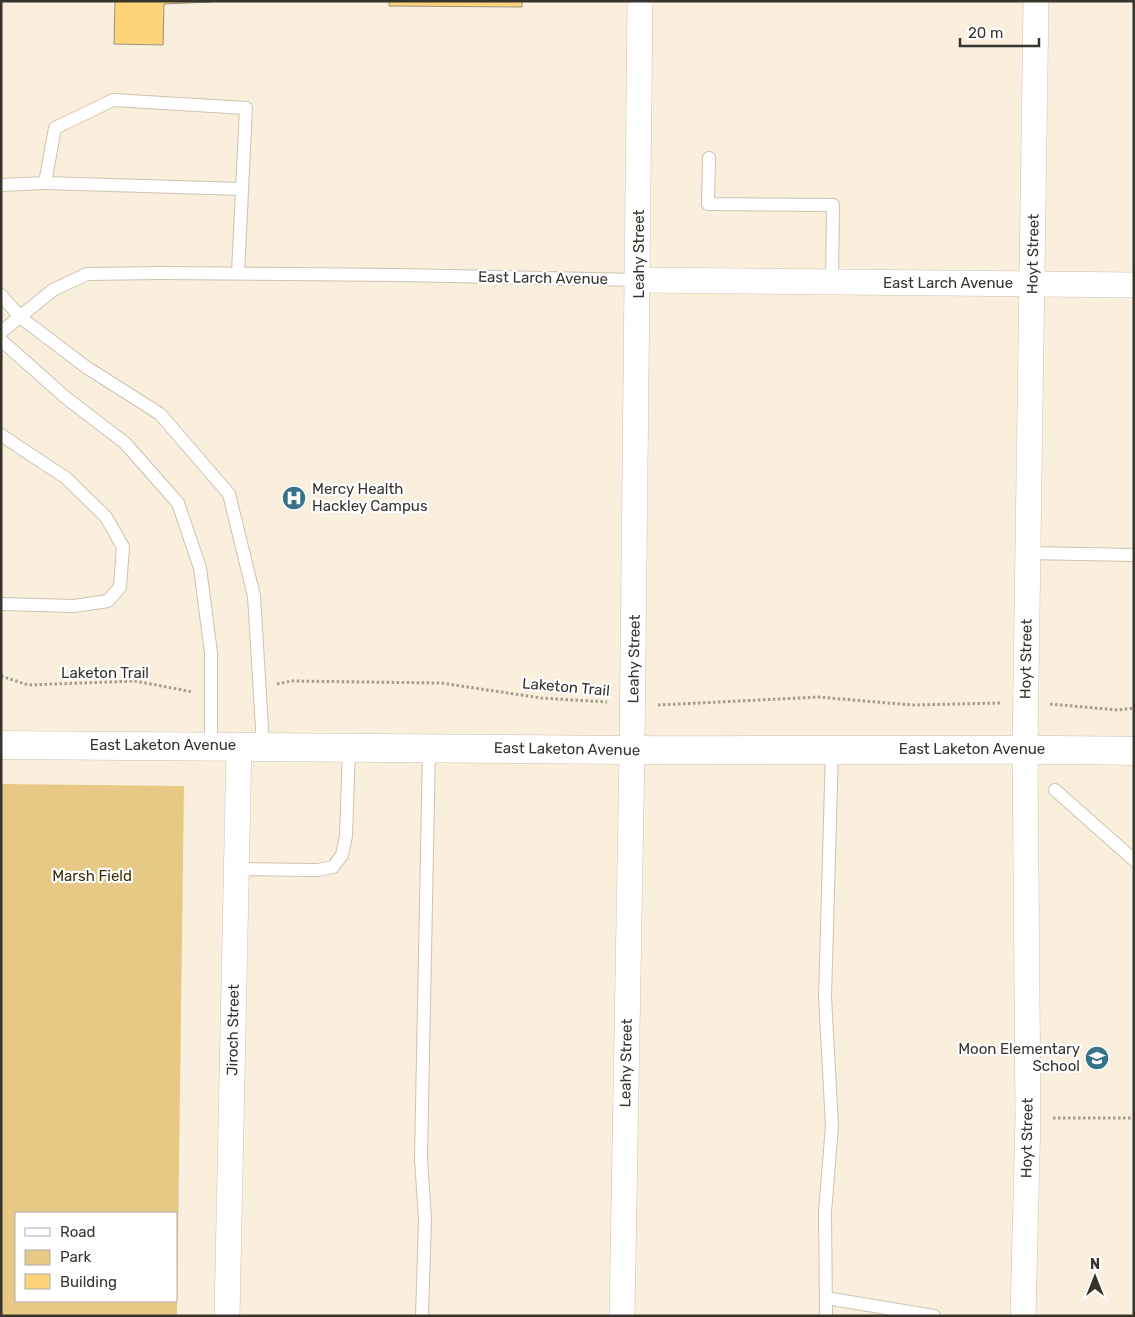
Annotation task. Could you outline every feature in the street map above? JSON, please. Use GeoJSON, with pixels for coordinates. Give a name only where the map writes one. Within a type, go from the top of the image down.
{"type":"FeatureCollection","features":[{"type":"Feature","properties":{"kind":"main road","name":"East Laketon Avenue"},"geometry":{"type":"LineString","coordinates":[[1,745],[251,745],[632,750],[1025,749],[1134,751]]}},
{"type":"Feature","properties":{"kind":"street","name":"Leahy Street"},"geometry":{"type":"LineString","coordinates":[[622,1316],[639,280],[640,1]]}},
{"type":"Feature","properties":{"kind":"street","name":"Hoyt Street"},"geometry":{"type":"LineString","coordinates":[[1023,1316],[1028,1117],[1025,749],[1036,1]]}},
{"type":"Feature","properties":{"kind":"street","name":"East Larch Avenue"},"geometry":{"type":"LineString","coordinates":[[639,280],[1134,285]]}},
{"type":"Feature","properties":{"kind":"street","name":"Jiroch Street"},"geometry":{"type":"LineString","coordinates":[[227,1316],[236,869],[251,745]]}},
{"type":"Feature","properties":{"kind":"lane"},"geometry":{"type":"LineString","coordinates":[[46,183],[55,128],[114,100],[246,108],[238,274]]}},
{"type":"Feature","properties":{"kind":"lane"},"geometry":{"type":"LineString","coordinates":[[708,158],[708,204],[833,205],[832,283]]}},
{"type":"Feature","properties":{"kind":"lane"},"geometry":{"type":"LineString","coordinates":[[1,185],[46,183],[242,189]]}},
{"type":"Feature","properties":{"kind":"lane","name":"East Larch Avenue"},"geometry":{"type":"LineString","coordinates":[[1,332],[53,290],[87,274],[238,274],[639,280]]}},
{"type":"Feature","properties":{"kind":"lane"},"geometry":{"type":"LineString","coordinates":[[1,295],[20,317],[86,367],[160,414],[229,494],[254,596],[260,688],[251,745]]}},
{"type":"Feature","properties":{"kind":"lane"},"geometry":{"type":"LineString","coordinates":[[1,340],[65,397],[125,443],[178,503],[200,568],[211,654],[211,745]]}},
{"type":"Feature","properties":{"kind":"lane"},"geometry":{"type":"LineString","coordinates":[[1,435],[66,478],[106,517],[123,547],[120,587],[108,601],[74,606],[1,604]]}},
{"type":"Feature","properties":{"kind":"lane"},"geometry":{"type":"LineString","coordinates":[[1028,553],[1134,555]]}},
{"type":"Feature","properties":{"kind":"lane"},"geometry":{"type":"LineString","coordinates":[[236,869],[318,870],[333,867],[342,855],[346,836],[348,747]]}},
{"type":"Feature","properties":{"kind":"lane"},"geometry":{"type":"LineString","coordinates":[[422,1316],[425,1219],[421,1159],[429,748]]}},
{"type":"Feature","properties":{"kind":"lane"},"geometry":{"type":"LineString","coordinates":[[826,1316],[825,1212],[832,1126],[825,997],[832,750]]}},
{"type":"Feature","properties":{"kind":"lane"},"geometry":{"type":"LineString","coordinates":[[1055,790],[1134,860]]}},
{"type":"Feature","properties":{"kind":"lane"},"geometry":{"type":"LineString","coordinates":[[826,1298],[934,1316]]}},
{"type":"Feature","properties":{"kind":"path","name":"Laketon Trail"},"geometry":{"type":"LineString","coordinates":[[1,676],[28,685],[134,681],[161,685],[211,697]]}},
{"type":"Feature","properties":{"kind":"path","name":"Laketon Trail"},"geometry":{"type":"LineString","coordinates":[[260,688],[291,680],[442,683],[540,698],[675,705],[818,697],[912,705],[1026,702],[1118,710],[1134,708]]}},
{"type":"Feature","properties":{"kind":"path"},"geometry":{"type":"LineString","coordinates":[[1028,1117],[1134,1118]]}},
{"type":"Feature","properties":{"kind":"green space","name":"Marsh Field"},"geometry":{"type":"Polygon","coordinates":[[[1,784],[184,786],[178,1240],[178,1212],[15,1212],[15,1302],[177,1302],[177,1316],[1,1316],[1,784]]]}},
{"type":"Feature","properties":{"kind":"building"},"geometry":{"type":"Polygon","coordinates":[[[115,1],[211,2],[164,4],[163,45],[114,44],[115,1]]]}},
{"type":"Feature","properties":{"kind":"building"},"geometry":{"type":"Polygon","coordinates":[[[389,1],[522,1],[522,7],[389,6],[389,1]]]}},
{"type":"Feature","properties":{"kind":"place","name":"Mercy Health Hackley Campus"},"geometry":{"type":"Point","coordinates":[294,498]}},
{"type":"Feature","properties":{"kind":"place","name":"Moon Elementary School"},"geometry":{"type":"Point","coordinates":[1097,1058]}}]}
